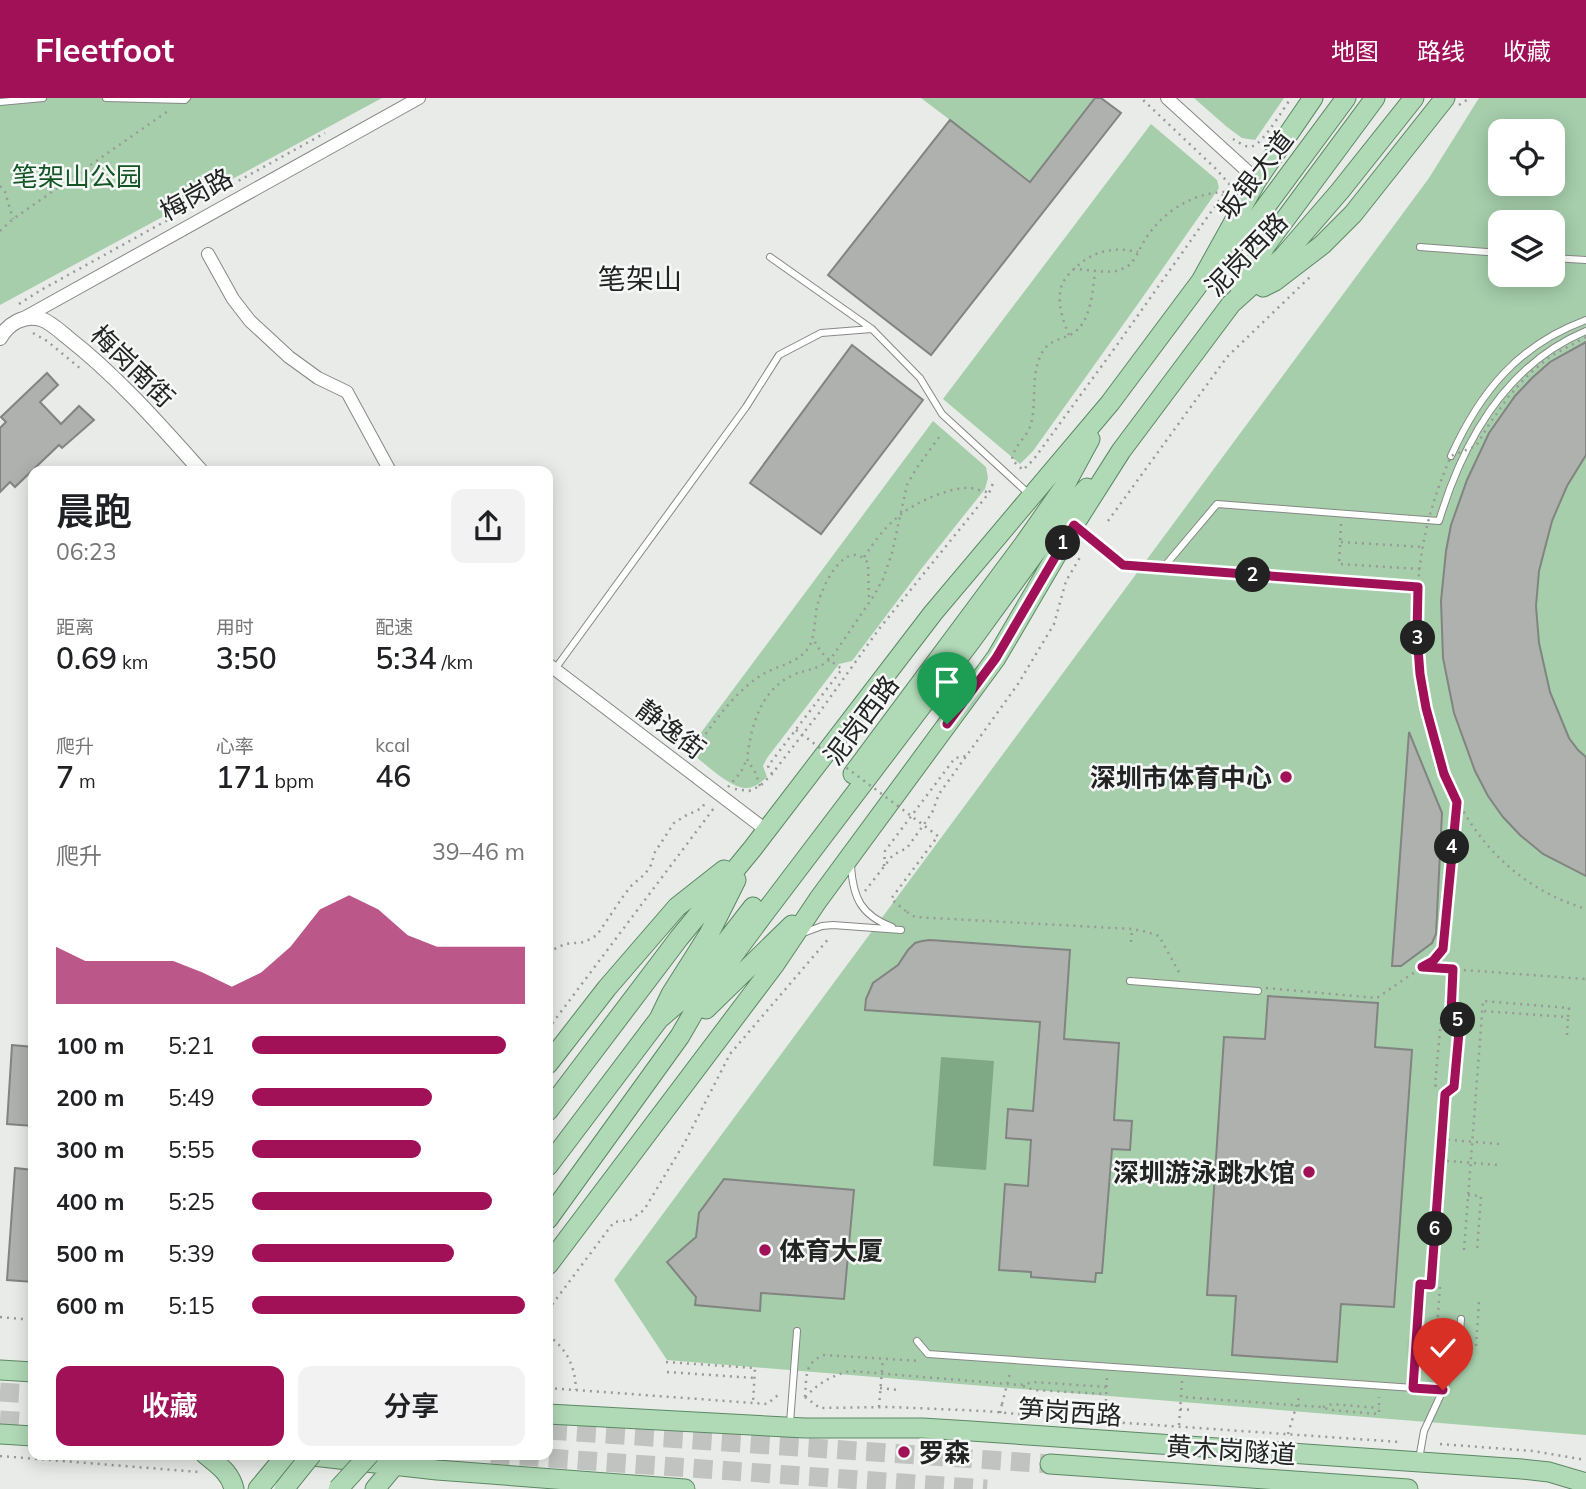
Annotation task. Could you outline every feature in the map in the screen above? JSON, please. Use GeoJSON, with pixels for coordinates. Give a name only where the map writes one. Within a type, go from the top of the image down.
{"type":"FeatureCollection","features":[{"type":"Feature","properties":{"kind":"main road","name":"泥岗西路"},"geometry":{"type":"LineString","coordinates":[[553,1104],[679,938],[753,848],[933,613],[1110,403],[1200,281],[1257,180],[1313,98]]}},
{"type":"Feature","properties":{"kind":"main road","name":"坂银大道"},"geometry":{"type":"LineString","coordinates":[[1200,281],[1255,221],[1346,98]]}},
{"type":"Feature","properties":{"kind":"main road","name":"坂银大道"},"geometry":{"type":"LineString","coordinates":[[1231,303],[1266,245],[1375,98]]}},
{"type":"Feature","properties":{"kind":"main road"},"geometry":{"type":"LineString","coordinates":[[1231,303],[1275,281],[1322,245],[1353,214],[1452,101]]}},
{"type":"Feature","properties":{"kind":"main road","name":"泥岗西路"},"geometry":{"type":"LineString","coordinates":[[553,1258],[775,964],[818,900],[996,658],[1121,451],[1231,303],[1283,257],[1413,102]]}},
{"type":"Feature","properties":{"kind":"main road","name":"泥岗西路"},"geometry":{"type":"LineString","coordinates":[[659,1019],[680,1001],[753,907],[1024,544],[1064,487],[1110,403]]}},
{"type":"Feature","properties":{"kind":"main road","name":"泥岗西路"},"geometry":{"type":"LineString","coordinates":[[553,1212],[766,911],[971,641],[1064,513],[1121,451]]}},
{"type":"Feature","properties":{"kind":"main road","name":"泥岗西路"},"geometry":{"type":"LineString","coordinates":[[553,1159],[659,1019],[671,994],[709,934],[753,848]]}},
{"type":"Feature","properties":{"kind":"main road"},"geometry":{"type":"LineString","coordinates":[[553,1058],[607,988],[677,907],[753,848]]}},
{"type":"Feature","properties":{"kind":"main road","name":"泥岗西路"},"geometry":{"type":"LineString","coordinates":[[680,1036],[818,900]]}},
{"type":"Feature","properties":{"kind":"main road"},"geometry":{"type":"LineString","coordinates":[[0,1370],[28,1372]]}},
{"type":"Feature","properties":{"kind":"main road","name":"笋岗西路"},"geometry":{"type":"LineString","coordinates":[[553,1413],[789,1427],[922,1428],[1419,1461],[1549,1472],[1586,1483]]}},
{"type":"Feature","properties":{"kind":"main road"},"geometry":{"type":"LineString","coordinates":[[0,1434],[28,1436]]}},
{"type":"Feature","properties":{"kind":"main road"},"geometry":{"type":"LineString","coordinates":[[213,1460],[224,1469],[231,1479],[233,1489]]}},
{"type":"Feature","properties":{"kind":"main road"},"geometry":{"type":"LineString","coordinates":[[258,1489],[282,1460]]}},
{"type":"Feature","properties":{"kind":"main road"},"geometry":{"type":"LineString","coordinates":[[284,1489],[307,1460]]}},
{"type":"Feature","properties":{"kind":"main road"},"geometry":{"type":"LineString","coordinates":[[338,1489],[365,1460]]}},
{"type":"Feature","properties":{"kind":"main road"},"geometry":{"type":"LineString","coordinates":[[375,1489],[399,1460],[685,1489]]}},
{"type":"Feature","properties":{"kind":"main road","name":"黄木岗隧道"},"geometry":{"type":"LineString","coordinates":[[1050,1464],[1408,1489]]}},
{"type":"Feature","properties":{"kind":"street","name":"梅岗路"},"geometry":{"type":"LineString","coordinates":[[1,335],[13,324],[23,326],[419,98]]}},
{"type":"Feature","properties":{"kind":"street"},"geometry":{"type":"LineString","coordinates":[[1171,99],[1257,180]]}},
{"type":"Feature","properties":{"kind":"street"},"geometry":{"type":"LineString","coordinates":[[208,254],[233,299],[250,321],[318,379],[346,393],[387,466]]}},
{"type":"Feature","properties":{"kind":"street","name":"梅岗南街"},"geometry":{"type":"LineString","coordinates":[[23,326],[33,318],[43,320],[83,349],[119,382],[196,466]]}},
{"type":"Feature","properties":{"kind":"street","name":"静逸街"},"geometry":{"type":"LineString","coordinates":[[553,669],[766,830]]}},
{"type":"Feature","properties":{"kind":"lane"},"geometry":{"type":"LineString","coordinates":[[0,102],[43,98]]}},
{"type":"Feature","properties":{"kind":"lane"},"geometry":{"type":"LineString","coordinates":[[106,98],[186,99]]}},
{"type":"Feature","properties":{"kind":"lane"},"geometry":{"type":"LineString","coordinates":[[1420,247],[1488,252]]}},
{"type":"Feature","properties":{"kind":"lane"},"geometry":{"type":"LineString","coordinates":[[770,257],[872,329],[920,378],[942,414],[1032,496]]}},
{"type":"Feature","properties":{"kind":"lane"},"geometry":{"type":"LineString","coordinates":[[1565,259],[1586,260]]}},
{"type":"Feature","properties":{"kind":"lane"},"geometry":{"type":"LineString","coordinates":[[1451,456],[1473,412],[1490,387],[1538,343],[1586,320]]}},
{"type":"Feature","properties":{"kind":"lane"},"geometry":{"type":"LineString","coordinates":[[553,664],[746,407],[779,355],[821,333],[872,329]]}},
{"type":"Feature","properties":{"kind":"lane"},"geometry":{"type":"LineString","coordinates":[[1163,568],[1217,503],[1439,521],[1464,456],[1500,396],[1519,374],[1539,357],[1586,331]]}},
{"type":"Feature","properties":{"kind":"lane"},"geometry":{"type":"LineString","coordinates":[[1074,525],[1123,565],[1418,587]]}},
{"type":"Feature","properties":{"kind":"lane"},"geometry":{"type":"LineString","coordinates":[[789,943],[822,926],[901,930],[885,924],[862,909],[852,881],[850,856]]}},
{"type":"Feature","properties":{"kind":"lane"},"geometry":{"type":"LineString","coordinates":[[1130,981],[1258,991]]}},
{"type":"Feature","properties":{"kind":"lane"},"geometry":{"type":"LineString","coordinates":[[1419,1461],[1424,1431],[1458,1357],[1461,1319]]}},
{"type":"Feature","properties":{"kind":"lane"},"geometry":{"type":"LineString","coordinates":[[789,1427],[797,1331]]}},
{"type":"Feature","properties":{"kind":"lane"},"geometry":{"type":"LineString","coordinates":[[916,1341],[928,1354],[1443,1390]]}},
{"type":"Feature","properties":{"kind":"path"},"geometry":{"type":"LineString","coordinates":[[1095,270],[1093,298],[1078,329],[1051,343],[1040,358],[1029,428],[1012,453],[1012,460],[1023,470],[1034,459],[1117,345],[1230,185],[1141,98]]}},
{"type":"Feature","properties":{"kind":"path"},"geometry":{"type":"LineString","coordinates":[[1254,146],[1291,98]]}},
{"type":"Feature","properties":{"kind":"path"},"geometry":{"type":"LineString","coordinates":[[1452,101],[1470,98]]}},
{"type":"Feature","properties":{"kind":"path"},"geometry":{"type":"LineString","coordinates":[[0,231],[13,219],[186,99]]}},
{"type":"Feature","properties":{"kind":"path"},"geometry":{"type":"LineString","coordinates":[[41,290],[329,131]]}},
{"type":"Feature","properties":{"kind":"path"},"geometry":{"type":"LineString","coordinates":[[0,186],[5,192],[13,219]]}},
{"type":"Feature","properties":{"kind":"path"},"geometry":{"type":"LineString","coordinates":[[1073,269],[1121,270],[1132,263],[1152,229],[1172,209],[1213,193],[1226,191]]}},
{"type":"Feature","properties":{"kind":"path"},"geometry":{"type":"LineString","coordinates":[[1069,335],[1060,306],[1060,295],[1066,278],[1073,269],[1091,256],[1108,250],[1138,252]]}},
{"type":"Feature","properties":{"kind":"path"},"geometry":{"type":"LineString","coordinates":[[1108,521],[1227,356],[1318,269]]}},
{"type":"Feature","properties":{"kind":"path"},"geometry":{"type":"LineString","coordinates":[[23,326],[47,341],[86,373]]}},
{"type":"Feature","properties":{"kind":"path"},"geometry":{"type":"LineString","coordinates":[[1586,337],[1551,356],[1529,374],[1509,396],[1476,446],[1451,456],[1433,504],[1423,547],[1418,587],[1417,635],[1426,708],[1444,774],[1457,802],[1472,826],[1515,872],[1545,892],[1586,909]]}},
{"type":"Feature","properties":{"kind":"path"},"geometry":{"type":"LineString","coordinates":[[942,433],[907,485],[892,553],[883,579],[869,603],[825,665],[792,676],[766,697],[752,730],[747,759],[741,772],[728,787],[749,791],[760,786],[772,774],[879,629],[989,493],[995,481]]}},
{"type":"Feature","properties":{"kind":"path"},"geometry":{"type":"LineString","coordinates":[[864,557],[880,533],[902,512],[920,502],[961,488],[974,488],[989,493]]}},
{"type":"Feature","properties":{"kind":"path"},"geometry":{"type":"LineString","coordinates":[[1342,513],[1339,564],[1420,569]]}},
{"type":"Feature","properties":{"kind":"path"},"geometry":{"type":"LineString","coordinates":[[1341,542],[1423,547]]}},
{"type":"Feature","properties":{"kind":"path"},"geometry":{"type":"LineString","coordinates":[[690,758],[727,707],[760,676],[789,664],[809,647],[818,603],[831,574],[846,557],[853,554],[864,557],[868,563],[869,603]]}},
{"type":"Feature","properties":{"kind":"path"},"geometry":{"type":"LineString","coordinates":[[864,891],[893,855],[907,848],[932,813],[939,794],[1018,684],[1054,624],[1066,580],[1082,554]]}},
{"type":"Feature","properties":{"kind":"path"},"geometry":{"type":"LineString","coordinates":[[813,637],[816,647],[841,671],[847,673]]}},
{"type":"Feature","properties":{"kind":"path"},"geometry":{"type":"LineString","coordinates":[[772,774],[768,766],[841,671]]}},
{"type":"Feature","properties":{"kind":"path"},"geometry":{"type":"LineString","coordinates":[[796,730],[938,836],[891,899],[915,917],[1132,929],[1159,936],[1184,982]]}},
{"type":"Feature","properties":{"kind":"path"},"geometry":{"type":"LineString","coordinates":[[884,866],[885,851],[911,816],[955,758],[966,756]]}},
{"type":"Feature","properties":{"kind":"path"},"geometry":{"type":"LineString","coordinates":[[747,759],[760,786]]}},
{"type":"Feature","properties":{"kind":"path"},"geometry":{"type":"LineString","coordinates":[[553,949],[565,944],[585,942],[597,935],[624,895],[645,874],[655,852],[674,823],[702,808],[706,801]]}},
{"type":"Feature","properties":{"kind":"path"},"geometry":{"type":"LineString","coordinates":[[1267,989],[1377,998],[1433,961],[1443,949],[1457,802]]}},
{"type":"Feature","properties":{"kind":"path"},"geometry":{"type":"LineString","coordinates":[[553,1022],[714,808]]}},
{"type":"Feature","properties":{"kind":"path"},"geometry":{"type":"LineString","coordinates":[[1131,942],[1132,929]]}},
{"type":"Feature","properties":{"kind":"path"},"geometry":{"type":"LineString","coordinates":[[553,1303],[614,1222],[630,1220],[644,1210],[685,1142],[730,1054],[832,934]]}},
{"type":"Feature","properties":{"kind":"path"},"geometry":{"type":"LineString","coordinates":[[1422,967],[1586,979]]}},
{"type":"Feature","properties":{"kind":"path"},"geometry":{"type":"LineString","coordinates":[[1451,1014],[1453,969]]}},
{"type":"Feature","properties":{"kind":"path"},"geometry":{"type":"LineString","coordinates":[[1464,1250],[1483,1001],[1569,1008],[1567,1035]]}},
{"type":"Feature","properties":{"kind":"path"},"geometry":{"type":"LineString","coordinates":[[1482,1011],[1568,1017]]}},
{"type":"Feature","properties":{"kind":"path"},"geometry":{"type":"LineString","coordinates":[[1445,1094],[1435,1085],[1441,1020],[1451,1014]]}},
{"type":"Feature","properties":{"kind":"path"},"geometry":{"type":"LineString","coordinates":[[1431,1285],[1445,1094],[1454,1087],[1460,1021],[1451,1014]]}},
{"type":"Feature","properties":{"kind":"path"},"geometry":{"type":"LineString","coordinates":[[1441,1139],[1500,1144]]}},
{"type":"Feature","properties":{"kind":"path"},"geometry":{"type":"LineString","coordinates":[[1440,1160],[1499,1165]]}},
{"type":"Feature","properties":{"kind":"path"},"geometry":{"type":"LineString","coordinates":[[1468,1195],[1481,1196],[1477,1251]]}},
{"type":"Feature","properties":{"kind":"path"},"geometry":{"type":"LineString","coordinates":[[1413,1388],[1420,1284],[1440,1286],[1436,1343],[1415,1362]]}},
{"type":"Feature","properties":{"kind":"path"},"geometry":{"type":"LineString","coordinates":[[1476,1346],[1479,1301]]}},
{"type":"Feature","properties":{"kind":"path"},"geometry":{"type":"LineString","coordinates":[[0,1317],[28,1320]]}},
{"type":"Feature","properties":{"kind":"path"},"geometry":{"type":"LineString","coordinates":[[553,1339],[564,1349],[574,1373],[576,1390]]}},
{"type":"Feature","properties":{"kind":"path"},"geometry":{"type":"LineString","coordinates":[[805,1397],[807,1369],[815,1358],[824,1355],[921,1361]]}},
{"type":"Feature","properties":{"kind":"path"},"geometry":{"type":"LineString","coordinates":[[879,1407],[883,1358]]}},
{"type":"Feature","properties":{"kind":"path"},"geometry":{"type":"LineString","coordinates":[[666,1362],[755,1368],[753,1403]]}},
{"type":"Feature","properties":{"kind":"path"},"geometry":{"type":"LineString","coordinates":[[805,1397],[820,1383],[840,1373],[851,1371],[1020,1385],[1034,1390],[1106,1394]]}},
{"type":"Feature","properties":{"kind":"path"},"geometry":{"type":"LineString","coordinates":[[667,1372],[755,1378]]}},
{"type":"Feature","properties":{"kind":"path"},"geometry":{"type":"LineString","coordinates":[[1000,1413],[1010,1373]]}},
{"type":"Feature","properties":{"kind":"path"},"geometry":{"type":"LineString","coordinates":[[1105,1422],[1107,1375]]}},
{"type":"Feature","properties":{"kind":"path"},"geometry":{"type":"LineString","coordinates":[[1179,1427],[1182,1380]]}},
{"type":"Feature","properties":{"kind":"path"},"geometry":{"type":"LineString","coordinates":[[1020,1385],[1034,1382],[1107,1387]]}},
{"type":"Feature","properties":{"kind":"path"},"geometry":{"type":"LineString","coordinates":[[553,1388],[767,1404],[778,1395]]}},
{"type":"Feature","properties":{"kind":"path"},"geometry":{"type":"LineString","coordinates":[[880,1388],[898,1390]]}},
{"type":"Feature","properties":{"kind":"path"},"geometry":{"type":"LineString","coordinates":[[1288,1434],[1300,1394]]}},
{"type":"Feature","properties":{"kind":"path"},"geometry":{"type":"LineString","coordinates":[[805,1397],[820,1408],[879,1407],[1000,1413],[1399,1442]]}},
{"type":"Feature","properties":{"kind":"path"},"geometry":{"type":"LineString","coordinates":[[1181,1397],[1379,1414]]}},
{"type":"Feature","properties":{"kind":"path"},"geometry":{"type":"LineString","coordinates":[[1321,1407],[1332,1404],[1379,1408]]}},
{"type":"Feature","properties":{"kind":"path"},"geometry":{"type":"LineString","coordinates":[[1180,1409],[1193,1410]]}},
{"type":"Feature","properties":{"kind":"path"},"geometry":{"type":"LineString","coordinates":[[0,1456],[28,1458]]}},
{"type":"Feature","properties":{"kind":"path"},"geometry":{"type":"LineString","coordinates":[[53,1460],[197,1471],[209,1475]]}},
{"type":"Feature","properties":{"kind":"green space","name":"笔架山公园"},"geometry":{"type":"Polygon","coordinates":[[[0,98],[382,98],[0,305],[0,98]]]}},
{"type":"Feature","properties":{"kind":"green space"},"geometry":{"type":"Polygon","coordinates":[[[921,98],[1102,98],[1036,185],[921,98]]]}},
{"type":"Feature","properties":{"kind":"green space"},"geometry":{"type":"Polygon","coordinates":[[[1194,98],[1284,98],[1255,140],[1242,138],[1194,98]]]}},
{"type":"Feature","properties":{"kind":"green space","name":"深圳市体育中心"},"geometry":{"type":"Polygon","coordinates":[[[1479,98],[1586,98],[1586,1435],[667,1360],[614,1280],[1429,178],[1479,98]]]}},
{"type":"Feature","properties":{"kind":"green space"},"geometry":{"type":"Polygon","coordinates":[[[1151,124],[1217,180],[1219,188],[1033,451],[1020,464],[943,399],[1151,124]]]}},
{"type":"Feature","properties":{"kind":"green space"},"geometry":{"type":"Polygon","coordinates":[[[933,421],[986,467],[988,478],[985,489],[852,661],[839,664],[767,758],[763,766],[767,777],[748,788],[733,784],[716,774],[688,750],[933,421]]]}},
{"type":"Feature","properties":{"kind":"shaded area"},"geometry":{"type":"Polygon","coordinates":[[[941,1057],[994,1061],[986,1170],[933,1166],[941,1057]]]}},
{"type":"Feature","properties":{"kind":"building"},"geometry":{"type":"Polygon","coordinates":[[[1095,98],[1101,98],[1121,113],[931,355],[828,275],[950,120],[1030,182],[1095,98]]]}},
{"type":"Feature","properties":{"kind":"building"},"geometry":{"type":"Polygon","coordinates":[[[1586,342],[1586,455],[1567,486],[1552,521],[1539,571],[1536,606],[1539,643],[1550,692],[1569,738],[1586,757],[1586,876],[1543,854],[1520,835],[1488,796],[1475,771],[1454,713],[1443,658],[1441,601],[1451,525],[1467,480],[1489,433],[1515,396],[1532,378],[1550,362],[1586,342]]]}},
{"type":"Feature","properties":{"kind":"building"},"geometry":{"type":"Polygon","coordinates":[[[852,345],[923,400],[821,534],[750,483],[852,345]]]}},
{"type":"Feature","properties":{"kind":"building"},"geometry":{"type":"Polygon","coordinates":[[[47,373],[58,385],[40,402],[61,424],[79,406],[94,420],[62,448],[59,445],[37,466],[28,466],[28,475],[15,487],[10,482],[0,492],[0,428],[6,422],[1,417],[47,373]]]}},
{"type":"Feature","properties":{"kind":"building"},"geometry":{"type":"Polygon","coordinates":[[[1409,732],[1442,813],[1436,934],[1432,943],[1401,966],[1392,966],[1409,732]]]}},
{"type":"Feature","properties":{"kind":"building"},"geometry":{"type":"Polygon","coordinates":[[[930,940],[1070,950],[1064,1039],[1119,1043],[1114,1120],[1132,1121],[1130,1150],[1112,1149],[1102,1273],[1096,1273],[1095,1282],[1031,1277],[1031,1272],[999,1270],[1005,1184],[1028,1186],[1031,1140],[1006,1138],[1008,1109],[1033,1111],[1040,1022],[865,1010],[866,999],[873,983],[898,965],[915,943],[930,940]]]}},
{"type":"Feature","properties":{"kind":"building","name":"深圳游泳跳水馆"},"geometry":{"type":"Polygon","coordinates":[[[1268,996],[1378,1003],[1375,1047],[1412,1050],[1394,1307],[1341,1304],[1337,1362],[1232,1355],[1236,1296],[1207,1295],[1224,1037],[1265,1039],[1268,996]]]}},
{"type":"Feature","properties":{"kind":"building"},"geometry":{"type":"Polygon","coordinates":[[[12,1045],[28,1047],[28,1126],[7,1124],[12,1045]]]}},
{"type":"Feature","properties":{"kind":"building"},"geometry":{"type":"Polygon","coordinates":[[[15,1168],[28,1169],[28,1282],[7,1280],[15,1168]]]}},
{"type":"Feature","properties":{"kind":"building","name":"体育大厦"},"geometry":{"type":"Polygon","coordinates":[[[724,1179],[854,1190],[844,1299],[761,1293],[760,1311],[695,1305],[696,1297],[667,1262],[696,1237],[699,1213],[724,1179]]]}},
{"type":"Feature","properties":{"kind":"tunnel"},"geometry":{"type":"LineString","coordinates":[[0,1392],[28,1394]]}},
{"type":"Feature","properties":{"kind":"tunnel"},"geometry":{"type":"LineString","coordinates":[[0,1420],[28,1422]]}},
{"type":"Feature","properties":{"kind":"tunnel"},"geometry":{"type":"LineString","coordinates":[[553,1430],[1050,1464]]}},
{"type":"Feature","properties":{"kind":"tunnel"},"geometry":{"type":"LineString","coordinates":[[553,1458],[987,1489]]}},
{"type":"Feature","properties":{"kind":"place","name":"深圳市体育中心"},"geometry":{"type":"Point","coordinates":[1286,777]}},
{"type":"Feature","properties":{"kind":"place","name":"深圳游泳跳水馆"},"geometry":{"type":"Point","coordinates":[1309,1172]}},
{"type":"Feature","properties":{"kind":"place","name":"体育大厦"},"geometry":{"type":"Point","coordinates":[765,1250]}},
{"type":"Feature","properties":{"kind":"place","name":"罗森"},"geometry":{"type":"Point","coordinates":[904,1452]}},
{"type":"Feature","properties":{"kind":"district","name":"笔架山"},"geometry":{"type":"Point","coordinates":[640,278]}},
{"type":"Feature","properties":{"kind":"route"},"geometry":{"type":"LineString","coordinates":[[947,724],[996,658],[1074,525],[1123,565],[1418,587],[1417,635],[1426,708],[1444,774],[1457,802],[1443,949],[1433,961],[1422,967],[1453,969],[1451,1014],[1460,1021],[1454,1087],[1445,1094],[1431,1285],[1420,1284],[1413,1388],[1443,1390]]}}]}
